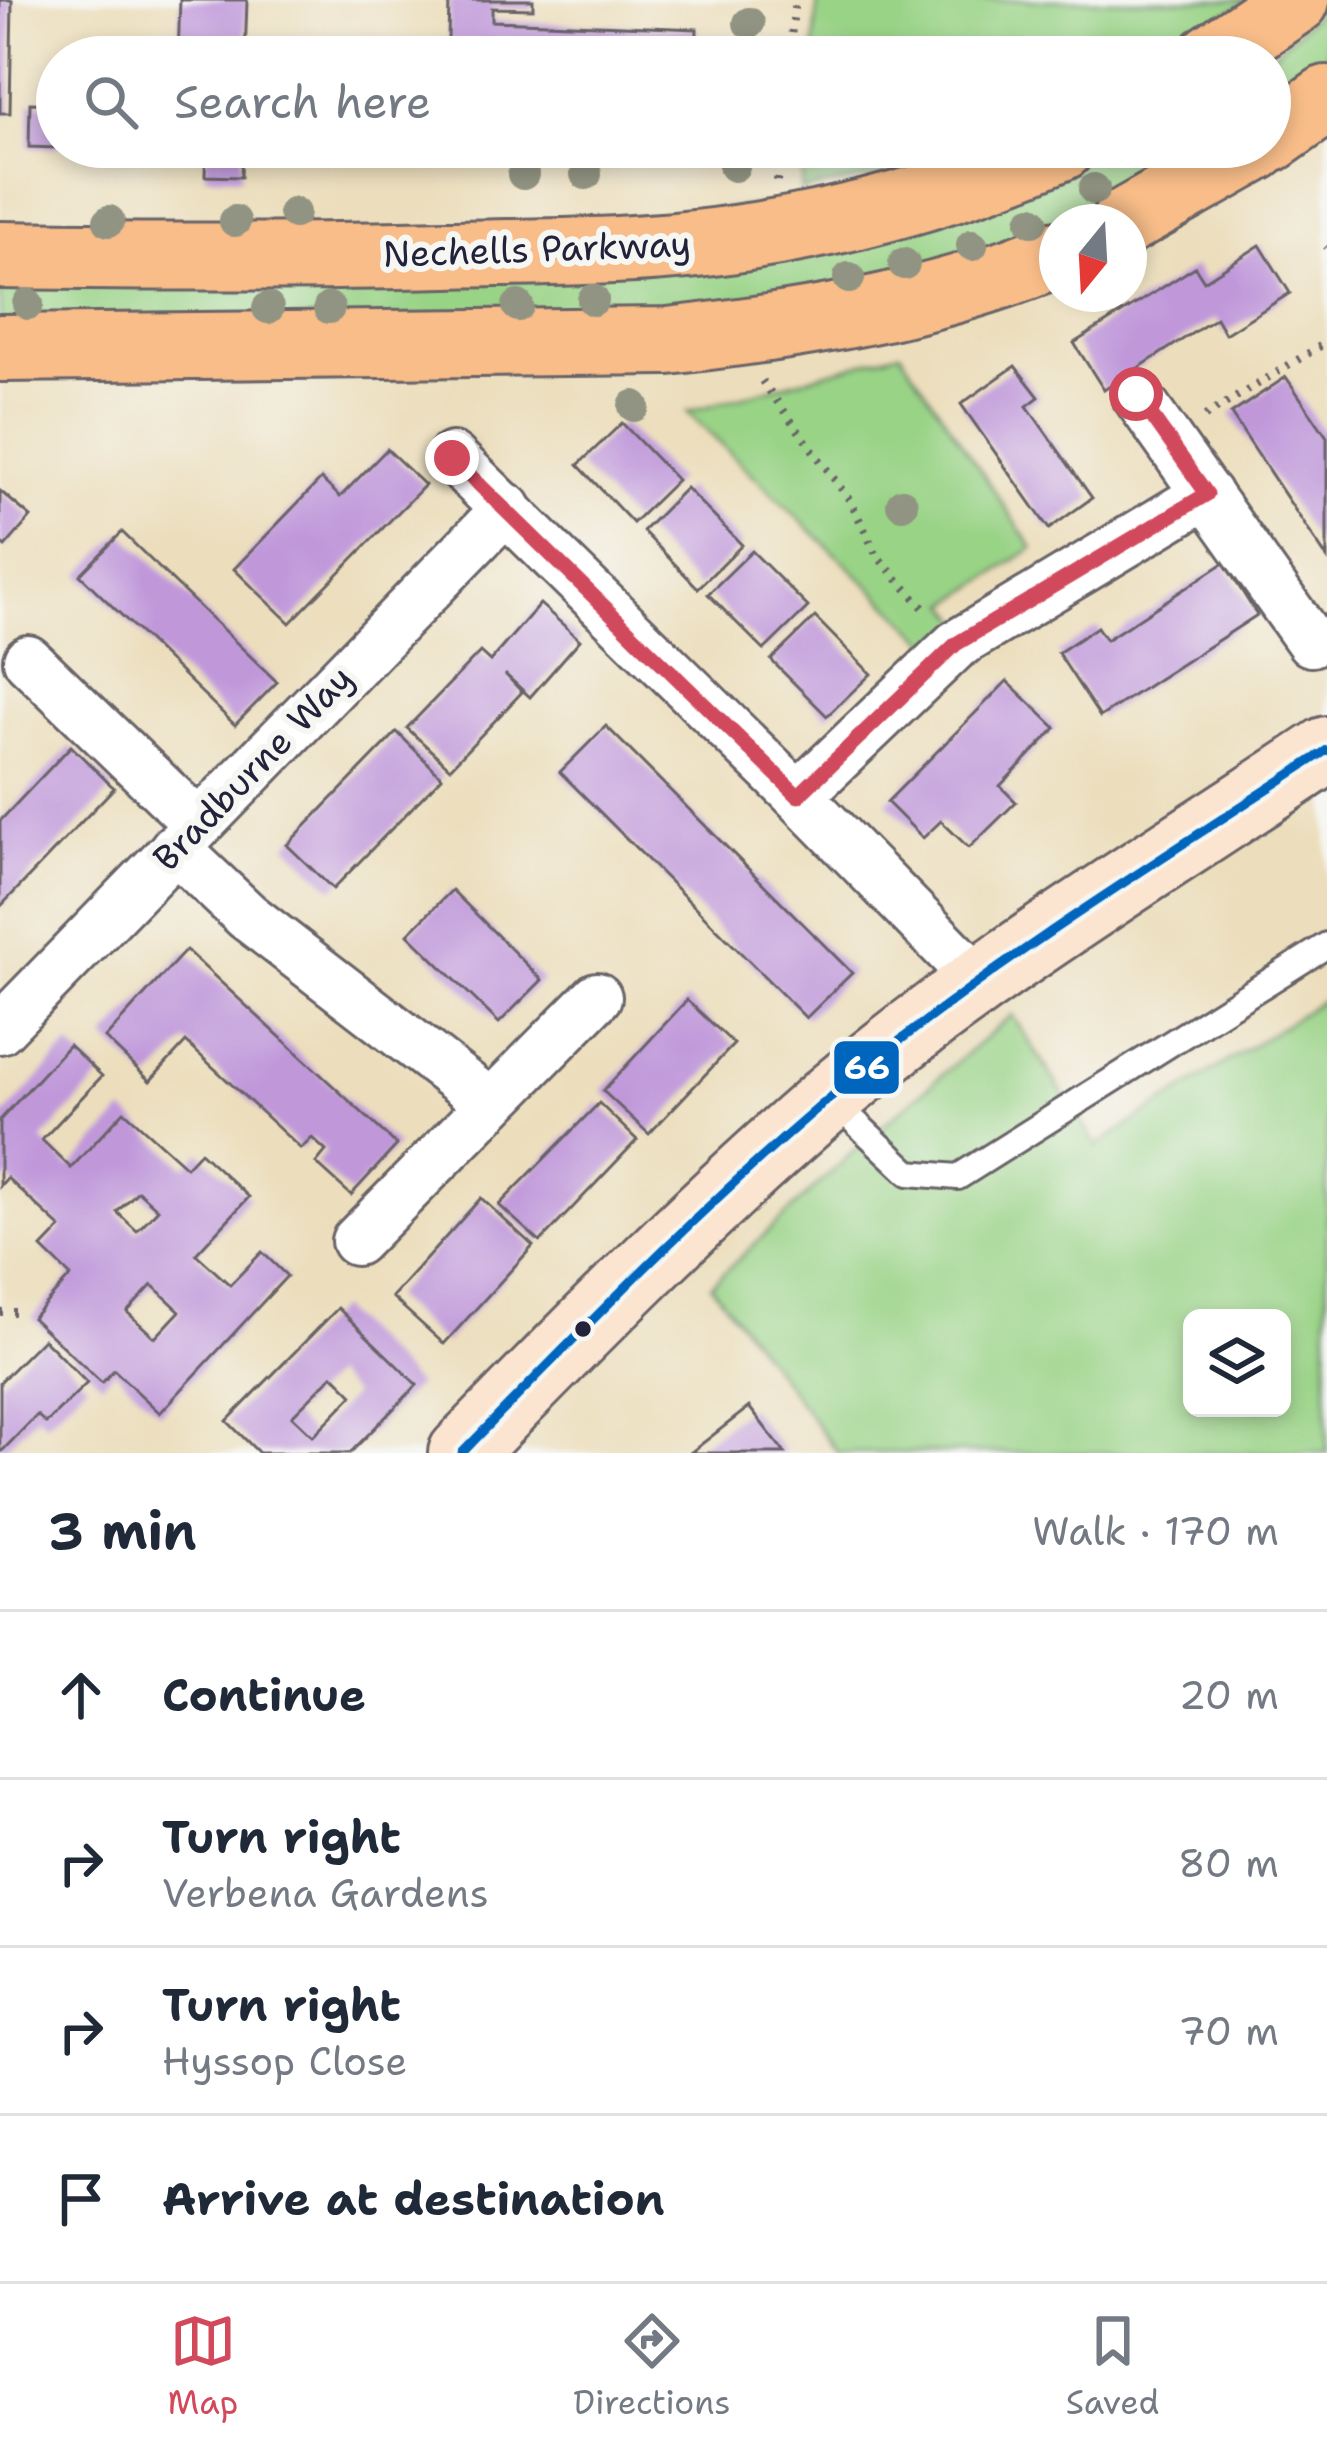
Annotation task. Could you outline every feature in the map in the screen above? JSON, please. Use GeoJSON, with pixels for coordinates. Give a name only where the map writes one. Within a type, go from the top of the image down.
{"type":"FeatureCollection","features":[{"type":"Feature","properties":{"kind":"main road"},"geometry":{"type":"LineString","coordinates":[[1243,36],[1296,0]]}},
{"type":"Feature","properties":{"kind":"main road"},"geometry":{"type":"LineString","coordinates":[[1291,124],[1327,99]]}},
{"type":"Feature","properties":{"kind":"main road","name":"Nechells Parkway"},"geometry":{"type":"LineString","coordinates":[[0,255],[258,259],[605,250],[725,241],[855,218],[1012,168]]}},
{"type":"Feature","properties":{"kind":"main road"},"geometry":{"type":"LineString","coordinates":[[1147,210],[1220,168]]}},
{"type":"Feature","properties":{"kind":"main road"},"geometry":{"type":"LineString","coordinates":[[0,349],[668,341],[746,332],[908,302],[1039,262]]}},
{"type":"Feature","properties":{"kind":"street"},"geometry":{"type":"LineString","coordinates":[[1136,394],[1311,642]]}},
{"type":"Feature","properties":{"kind":"street"},"geometry":{"type":"LineString","coordinates":[[452,458],[981,982]]}},
{"type":"Feature","properties":{"kind":"street"},"geometry":{"type":"LineString","coordinates":[[798,796],[956,644],[1207,494]]}},
{"type":"Feature","properties":{"kind":"street","name":"Bradburne Way"},"geometry":{"type":"LineString","coordinates":[[0,1030],[507,508]]}},
{"type":"Feature","properties":{"kind":"street"},"geometry":{"type":"LineString","coordinates":[[28,660],[187,836],[247,916],[491,1104]]}},
{"type":"Feature","properties":{"kind":"street"},"geometry":{"type":"LineString","coordinates":[[462,1453],[605,1305],[830,1098],[981,982],[1327,750]]}},
{"type":"Feature","properties":{"kind":"street"},"geometry":{"type":"LineString","coordinates":[[356,1241],[597,997]]}},
{"type":"Feature","properties":{"kind":"lane"},"geometry":{"type":"LineString","coordinates":[[830,1098],[909,1173],[958,1177],[1327,945]]}},
{"type":"Feature","properties":{"kind":"path"},"geometry":{"type":"LineString","coordinates":[[791,36],[795,0]]}},
{"type":"Feature","properties":{"kind":"path"},"geometry":{"type":"LineString","coordinates":[[746,332],[749,364],[851,502],[877,556],[956,644]]}},
{"type":"Feature","properties":{"kind":"path"},"geometry":{"type":"LineString","coordinates":[[1168,439],[1327,342]]}},
{"type":"Feature","properties":{"kind":"path"},"geometry":{"type":"LineString","coordinates":[[0,1312],[24,1312]]}},
{"type":"Feature","properties":{"kind":"green space"},"geometry":{"type":"Polygon","coordinates":[[[818,0],[1248,0],[1192,36],[815,36],[818,0]]]}},
{"type":"Feature","properties":{"kind":"green space"},"geometry":{"type":"Polygon","coordinates":[[[1327,4],[1327,71],[1291,94],[1291,37],[1327,4]]]}},
{"type":"Feature","properties":{"kind":"green space"},"geometry":{"type":"Polygon","coordinates":[[[803,168],[917,168],[801,191],[803,168]]]}},
{"type":"Feature","properties":{"kind":"green space"},"geometry":{"type":"Polygon","coordinates":[[[1071,168],[1161,168],[1086,204],[1039,204],[1039,227],[964,263],[772,301],[548,318],[0,322],[0,275],[1048,180],[1071,168]]]}},
{"type":"Feature","properties":{"kind":"green space"},"geometry":{"type":"Polygon","coordinates":[[[900,352],[1033,548],[949,604],[963,623],[929,643],[687,412],[900,352]]]}},
{"type":"Feature","properties":{"kind":"green space"},"geometry":{"type":"Polygon","coordinates":[[[1327,997],[1327,1453],[838,1453],[711,1285],[868,1138],[1012,1015],[1097,1146],[1327,997]]]}},
{"type":"Feature","properties":{"kind":"building"},"geometry":{"type":"Polygon","coordinates":[[[0,0],[12,0],[10,113],[0,113],[0,0]]]}},
{"type":"Feature","properties":{"kind":"building"},"geometry":{"type":"Polygon","coordinates":[[[180,0],[247,0],[246,36],[179,36],[180,0]]]}},
{"type":"Feature","properties":{"kind":"building"},"geometry":{"type":"Polygon","coordinates":[[[449,0],[533,0],[533,9],[492,8],[492,21],[697,29],[697,36],[448,36],[449,0]]]}},
{"type":"Feature","properties":{"kind":"building"},"geometry":{"type":"Polygon","coordinates":[[[30,103],[36,103],[36,147],[29,147],[30,103]]]}},
{"type":"Feature","properties":{"kind":"building"},"geometry":{"type":"Polygon","coordinates":[[[205,168],[241,168],[241,177],[205,176],[205,168]]]}},
{"type":"Feature","properties":{"kind":"building"},"geometry":{"type":"Polygon","coordinates":[[[1260,245],[1290,293],[1225,334],[1216,318],[1104,390],[1074,343],[1123,312],[1147,312],[1147,297],[1195,267],[1204,281],[1260,245]]]}},
{"type":"Feature","properties":{"kind":"building"},"geometry":{"type":"Polygon","coordinates":[[[1015,366],[1039,397],[1027,406],[1092,498],[1049,529],[961,404],[1015,366]]]}},
{"type":"Feature","properties":{"kind":"building"},"geometry":{"type":"Polygon","coordinates":[[[1286,377],[1327,437],[1327,558],[1231,414],[1286,377]]]}},
{"type":"Feature","properties":{"kind":"building"},"geometry":{"type":"Polygon","coordinates":[[[622,423],[677,480],[633,523],[578,465],[622,423]]]}},
{"type":"Feature","properties":{"kind":"building"},"geometry":{"type":"Polygon","coordinates":[[[387,449],[425,485],[290,623],[234,569],[321,479],[340,497],[387,449]]]}},
{"type":"Feature","properties":{"kind":"building"},"geometry":{"type":"Polygon","coordinates":[[[686,488],[742,545],[698,588],[643,531],[686,488]]]}},
{"type":"Feature","properties":{"kind":"building"},"geometry":{"type":"Polygon","coordinates":[[[0,491],[31,517],[5,547],[0,543],[0,491]]]}},
{"type":"Feature","properties":{"kind":"building"},"geometry":{"type":"Polygon","coordinates":[[[122,532],[277,682],[235,725],[80,575],[122,532]]]}},
{"type":"Feature","properties":{"kind":"building"},"geometry":{"type":"Polygon","coordinates":[[[752,551],[808,607],[764,650],[708,594],[752,551]]]}},
{"type":"Feature","properties":{"kind":"building"},"geometry":{"type":"Polygon","coordinates":[[[1224,563],[1257,615],[1100,717],[1058,653],[1097,627],[1106,640],[1224,563]]]}},
{"type":"Feature","properties":{"kind":"building"},"geometry":{"type":"Polygon","coordinates":[[[540,604],[580,640],[530,697],[505,674],[522,692],[450,768],[407,728],[480,652],[490,661],[540,604]]]}},
{"type":"Feature","properties":{"kind":"building"},"geometry":{"type":"Polygon","coordinates":[[[815,617],[871,674],[827,716],[771,660],[815,617]]]}},
{"type":"Feature","properties":{"kind":"building"},"geometry":{"type":"Polygon","coordinates":[[[1007,681],[1056,728],[1000,786],[1016,802],[969,848],[941,821],[923,838],[887,802],[1007,681]]]}},
{"type":"Feature","properties":{"kind":"building"},"geometry":{"type":"Polygon","coordinates":[[[606,726],[852,973],[806,1018],[560,772],[606,726]]]}},
{"type":"Feature","properties":{"kind":"building"},"geometry":{"type":"Polygon","coordinates":[[[397,732],[442,777],[333,889],[287,845],[397,732]]]}},
{"type":"Feature","properties":{"kind":"building"},"geometry":{"type":"Polygon","coordinates":[[[71,746],[114,788],[0,907],[0,821],[71,746]]]}},
{"type":"Feature","properties":{"kind":"building"},"geometry":{"type":"Polygon","coordinates":[[[452,890],[542,980],[499,1023],[408,934],[452,890]]]}},
{"type":"Feature","properties":{"kind":"building"},"geometry":{"type":"Polygon","coordinates":[[[186,950],[397,1145],[351,1195],[316,1163],[326,1151],[312,1138],[301,1149],[186,1042],[150,1081],[105,1038],[186,950]]]}},
{"type":"Feature","properties":{"kind":"building"},"geometry":{"type":"Polygon","coordinates":[[[687,1000],[734,1044],[649,1134],[603,1091],[687,1000]]]}},
{"type":"Feature","properties":{"kind":"building"},"geometry":{"type":"Polygon","coordinates":[[[69,1045],[102,1076],[42,1140],[71,1168],[124,1111],[186,1167],[200,1152],[249,1197],[196,1254],[230,1285],[262,1252],[287,1276],[160,1413],[114,1370],[102,1383],[32,1318],[71,1276],[42,1248],[61,1228],[7,1178],[0,1186],[0,1120],[69,1045]],[[138,1191],[117,1212],[137,1231],[158,1209],[138,1191]],[[152,1285],[127,1312],[155,1338],[180,1311],[152,1285]]]}},
{"type":"Feature","properties":{"kind":"building"},"geometry":{"type":"Polygon","coordinates":[[[599,1103],[637,1140],[540,1242],[499,1205],[599,1103]]]}},
{"type":"Feature","properties":{"kind":"building"},"geometry":{"type":"Polygon","coordinates":[[[481,1198],[533,1246],[444,1344],[392,1297],[481,1198]]]}},
{"type":"Feature","properties":{"kind":"building"},"geometry":{"type":"Polygon","coordinates":[[[338,1308],[417,1385],[350,1453],[259,1453],[227,1421],[338,1308]],[[333,1375],[292,1416],[313,1436],[353,1395],[333,1375]]]}},
{"type":"Feature","properties":{"kind":"building"},"geometry":{"type":"Polygon","coordinates":[[[43,1339],[87,1383],[46,1423],[37,1415],[0,1453],[0,1382],[43,1339]]]}},
{"type":"Feature","properties":{"kind":"building"},"geometry":{"type":"Polygon","coordinates":[[[749,1407],[785,1453],[690,1453],[749,1407]]]}},
{"type":"Feature","properties":{"kind":"transit line","name":"66"},"geometry":{"type":"LineString","coordinates":[[462,1453],[720,1196],[884,1053],[1046,934],[1327,750]]}},
{"type":"Feature","properties":{"kind":"route"},"geometry":{"type":"LineString","coordinates":[[452,458],[798,796],[956,644],[1207,494],[1136,394]]}}]}
